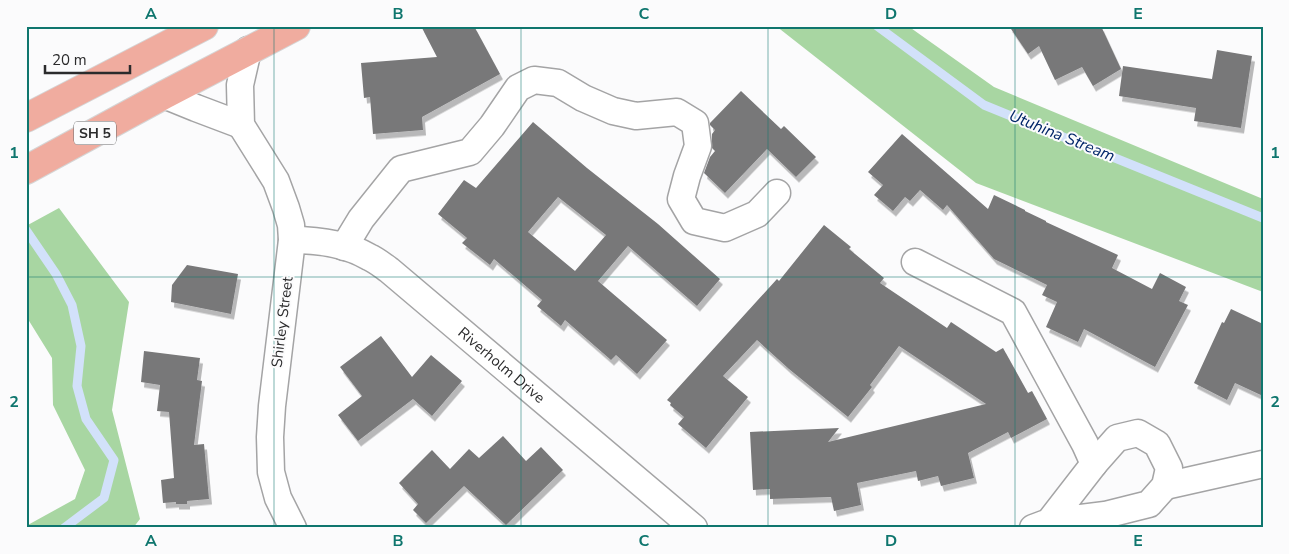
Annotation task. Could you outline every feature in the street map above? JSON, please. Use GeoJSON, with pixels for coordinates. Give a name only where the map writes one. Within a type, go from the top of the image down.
{"type":"FeatureCollection","features":[{"type":"Feature","properties":{"kind":"highway"},"geometry":{"type":"LineString","coordinates":[[26,118],[204,26]]}},
{"type":"Feature","properties":{"kind":"highway","name":"SH 5"},"geometry":{"type":"LineString","coordinates":[[26,170],[296,26]]}},
{"type":"Feature","properties":{"kind":"street"},"geometry":{"type":"LineString","coordinates":[[164,95],[241,125],[240,85],[248,50]]}},
{"type":"Feature","properties":{"kind":"street"},"geometry":{"type":"LineString","coordinates":[[344,247],[361,219],[401,169],[470,152],[492,126],[518,88],[534,80],[558,83],[583,98],[613,111],[636,116],[677,112],[695,123],[698,146],[681,199],[694,221],[725,228],[758,214],[777,193]]}},
{"type":"Feature","properties":{"kind":"street","name":"Shirley Street"},"geometry":{"type":"LineString","coordinates":[[241,125],[276,181],[291,225],[292,240],[272,406],[270,438],[271,472],[278,498],[293,528]]}},
{"type":"Feature","properties":{"kind":"street","name":"Riverholm Drive"},"geometry":{"type":"LineString","coordinates":[[292,240],[308,240],[344,247],[368,256],[389,270],[694,528]]}},
{"type":"Feature","properties":{"kind":"street"},"geometry":{"type":"LineString","coordinates":[[915,262],[1013,312],[1094,464]]}},
{"type":"Feature","properties":{"kind":"street"},"geometry":{"type":"LineString","coordinates":[[1138,433],[1157,444],[1169,468],[1165,486],[1149,504],[1105,515],[1044,526],[1094,464],[1118,438],[1138,433]]}},
{"type":"Feature","properties":{"kind":"street"},"geometry":{"type":"LineString","coordinates":[[1165,486],[1263,464]]}},
{"type":"Feature","properties":{"kind":"green space"},"geometry":{"type":"Polygon","coordinates":[[[776,26],[908,26],[994,87],[1263,199],[1263,292],[976,183],[776,26]]]}},
{"type":"Feature","properties":{"kind":"green space"},"geometry":{"type":"Polygon","coordinates":[[[59,208],[129,302],[112,410],[140,519],[133,528],[26,528],[26,526],[75,499],[85,470],[53,405],[52,358],[26,316],[26,226],[59,208]]]}},
{"type":"Feature","properties":{"kind":"building"},"geometry":{"type":"Polygon","coordinates":[[[421,26],[474,26],[500,74],[422,117],[423,130],[373,134],[370,97],[364,98],[361,63],[437,57],[421,26]]]}},
{"type":"Feature","properties":{"kind":"building"},"geometry":{"type":"Polygon","coordinates":[[[1009,26],[1101,26],[1121,69],[1093,86],[1082,67],[1055,80],[1039,46],[1028,54],[1009,26]]]}},
{"type":"Feature","properties":{"kind":"building"},"geometry":{"type":"Polygon","coordinates":[[[1217,50],[1252,56],[1241,128],[1194,121],[1196,108],[1119,96],[1123,66],[1212,79],[1217,50]]]}},
{"type":"Feature","properties":{"kind":"building"},"geometry":{"type":"Polygon","coordinates":[[[741,91],[781,129],[784,126],[816,157],[796,177],[767,149],[725,193],[704,173],[710,157],[715,151],[712,148],[712,134],[715,130],[710,123],[741,91]]]}},
{"type":"Feature","properties":{"kind":"building"},"geometry":{"type":"Polygon","coordinates":[[[533,122],[658,224],[720,279],[697,306],[628,246],[598,281],[667,340],[637,374],[616,355],[611,360],[565,320],[561,326],[537,306],[542,300],[494,259],[490,265],[462,243],[467,238],[438,214],[464,180],[476,188],[533,122]],[[558,197],[528,232],[575,271],[606,235],[558,197]]]}},
{"type":"Feature","properties":{"kind":"building"},"geometry":{"type":"Polygon","coordinates":[[[902,134],[988,209],[994,195],[1046,222],[1118,255],[1112,268],[1152,289],[1160,273],[1186,287],[1179,301],[1188,305],[1155,367],[1084,329],[1078,342],[1046,327],[1057,302],[1042,295],[1047,285],[994,259],[947,205],[943,210],[920,190],[910,201],[905,197],[893,211],[874,195],[883,185],[868,172],[902,134]]]}},
{"type":"Feature","properties":{"kind":"building"},"geometry":{"type":"Polygon","coordinates":[[[824,225],[884,278],[880,283],[947,328],[951,322],[996,352],[1003,348],[1028,393],[1032,391],[1047,419],[1011,438],[1008,432],[968,453],[974,478],[941,486],[938,476],[918,481],[916,471],[857,483],[861,505],[834,511],[831,497],[770,499],[770,489],[753,490],[750,432],[839,428],[828,442],[986,404],[899,346],[870,385],[872,387],[848,417],[757,340],[723,376],[748,397],[706,448],[678,424],[684,417],[667,400],[777,279],[779,281],[824,225]]]}},
{"type":"Feature","properties":{"kind":"building"},"geometry":{"type":"Polygon","coordinates":[[[187,265],[238,274],[231,314],[171,302],[172,285],[187,265]]]}},
{"type":"Feature","properties":{"kind":"building"},"geometry":{"type":"Polygon","coordinates":[[[1231,309],[1263,324],[1263,396],[1235,383],[1227,400],[1194,383],[1222,322],[1224,323],[1231,309]]]}},
{"type":"Feature","properties":{"kind":"building"},"geometry":{"type":"Polygon","coordinates":[[[381,336],[412,377],[431,355],[462,381],[432,416],[413,399],[358,441],[338,415],[362,396],[340,367],[381,336]]]}},
{"type":"Feature","properties":{"kind":"building"},"geometry":{"type":"Polygon","coordinates":[[[144,351],[200,358],[197,380],[202,381],[194,445],[204,444],[209,499],[187,501],[187,504],[176,504],[176,502],[163,503],[161,480],[174,478],[169,412],[157,411],[160,385],[141,382],[144,351]]]}},
{"type":"Feature","properties":{"kind":"building"},"geometry":{"type":"Polygon","coordinates":[[[503,436],[526,461],[541,447],[563,470],[506,525],[464,486],[426,523],[413,510],[418,504],[399,483],[432,450],[450,469],[469,449],[479,458],[503,436]]]}},
{"type":"Feature","properties":{"kind":"waterway","name":"Utuhina Stream"},"geometry":{"type":"LineString","coordinates":[[877,26],[984,105],[1263,218]]}},
{"type":"Feature","properties":{"kind":"waterway"},"geometry":{"type":"LineString","coordinates":[[26,230],[56,274],[72,305],[81,346],[77,386],[86,419],[114,460],[104,498],[64,528]]}}]}
